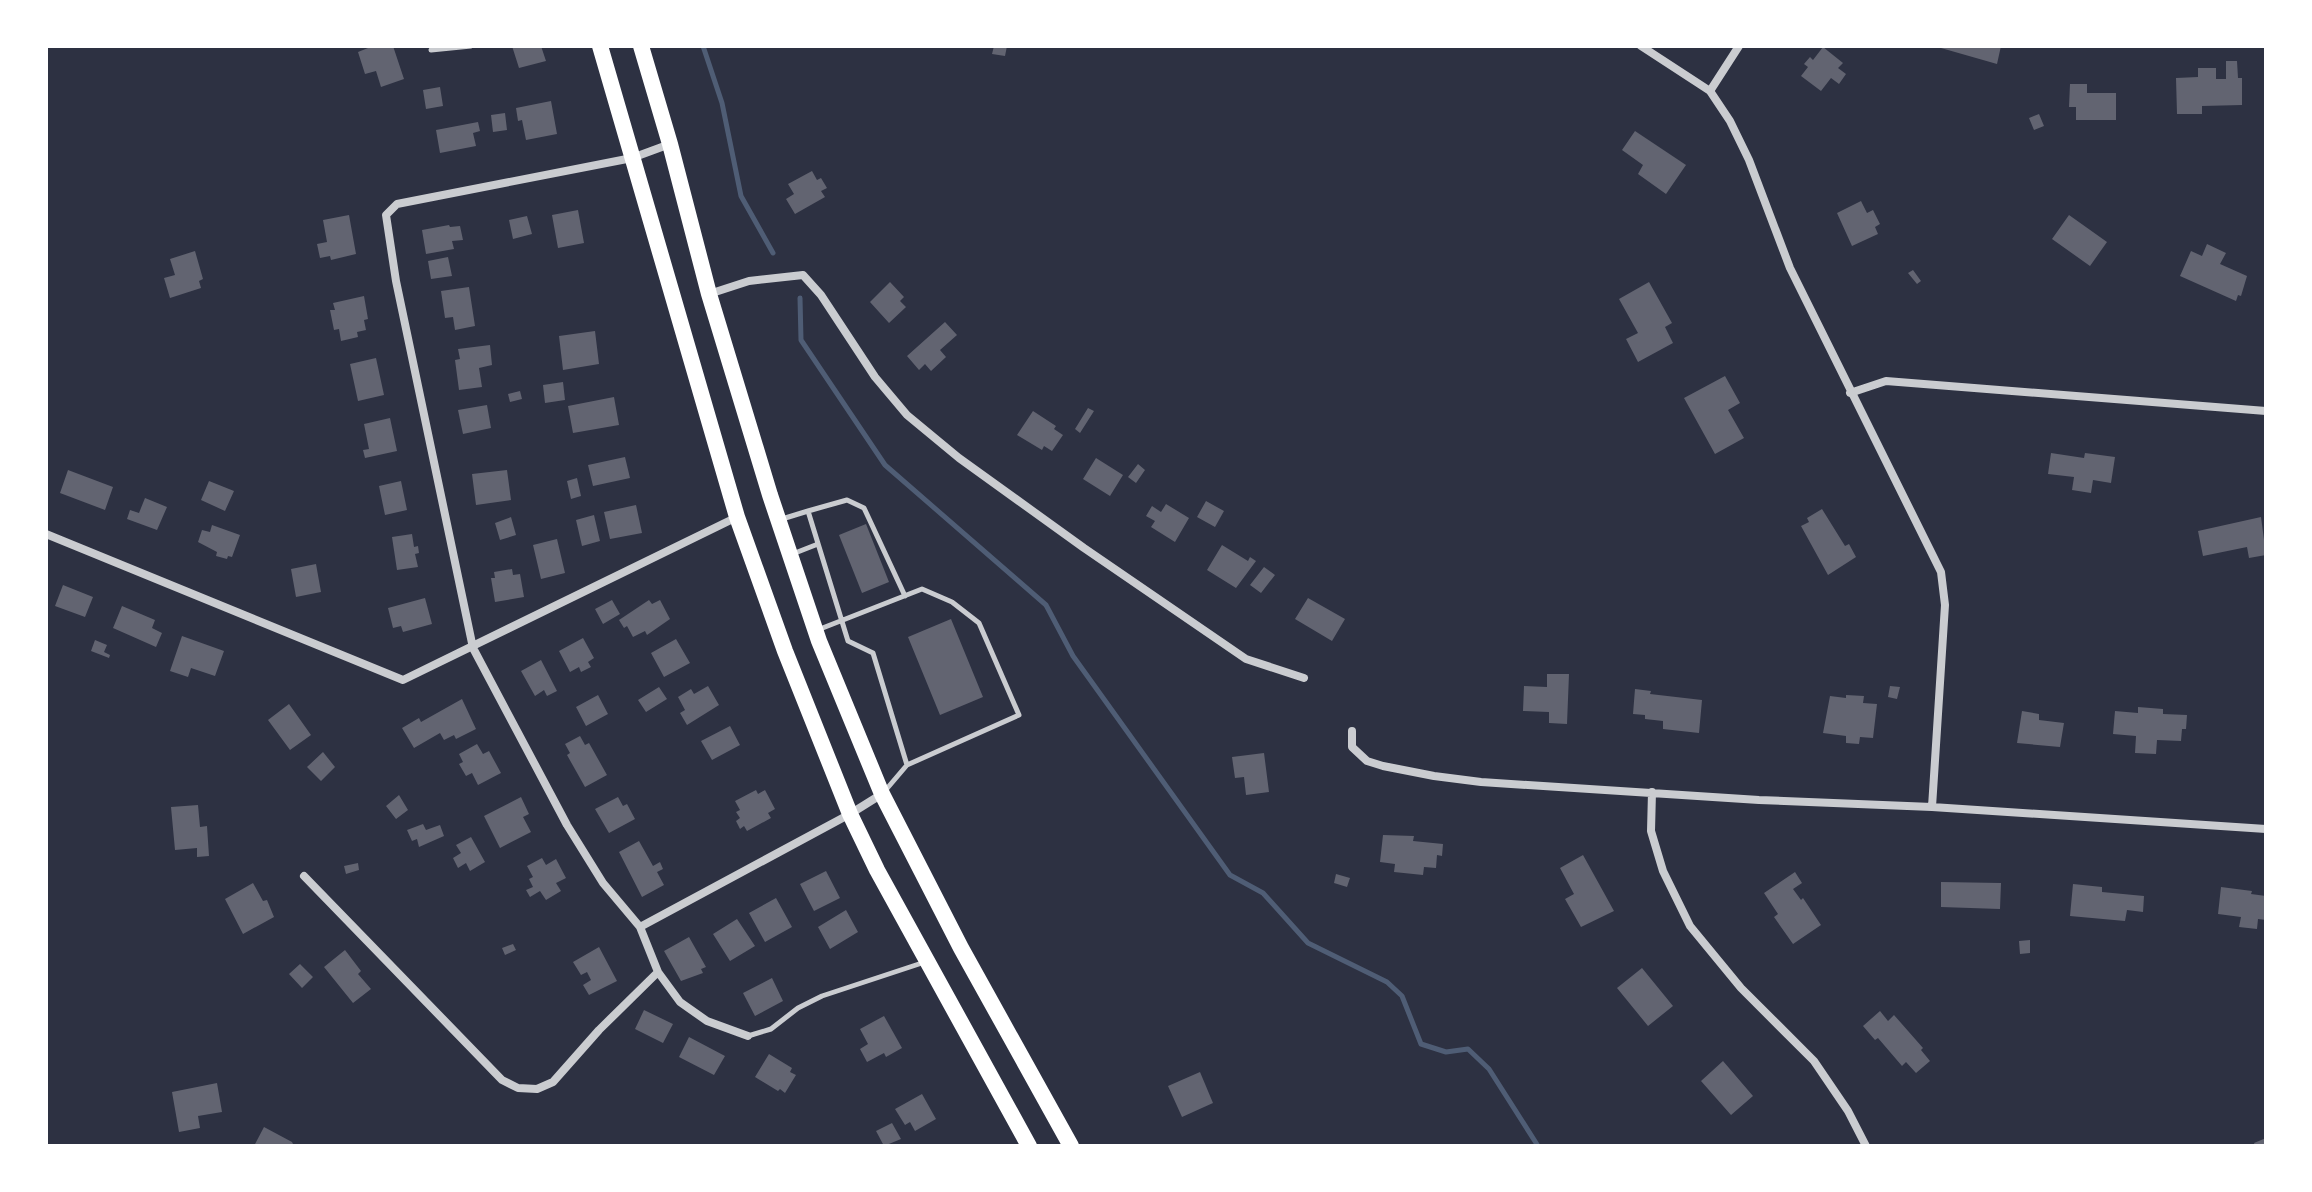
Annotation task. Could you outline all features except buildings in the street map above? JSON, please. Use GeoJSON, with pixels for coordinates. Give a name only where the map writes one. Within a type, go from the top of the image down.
{"type":"FeatureCollection","features":[{"type":"Feature","properties":{"kind":"highway"},"geometry":{"type":"LineString","coordinates":[[600,46],[737,517],[785,651],[850,814],[1029,1146]]}},
{"type":"Feature","properties":{"kind":"highway"},"geometry":{"type":"LineString","coordinates":[[641,46],[709,294],[815,631],[882,794],[961,948],[1071,1146]]}},
{"type":"Feature","properties":{"kind":"street"},"geometry":{"type":"LineString","coordinates":[[1641,46],[1710,91],[1730,121],[1749,160],[1790,268],[1941,572],[1945,605],[1932,807]]}},
{"type":"Feature","properties":{"kind":"street"},"geometry":{"type":"LineString","coordinates":[[1710,91],[1739,46]]}},
{"type":"Feature","properties":{"kind":"street"},"geometry":{"type":"LineString","coordinates":[[670,144],[632,158],[397,204],[386,215],[396,281],[473,648],[567,825],[603,883],[640,927],[658,972],[680,1002],[707,1021],[748,1036]]}},
{"type":"Feature","properties":{"kind":"street"},"geometry":{"type":"LineString","coordinates":[[709,294],[749,281],[803,275],[821,295],[875,377],[907,415],[959,458],[1246,659],[1304,678]]}},
{"type":"Feature","properties":{"kind":"street"},"geometry":{"type":"LineString","coordinates":[[1850,393],[1886,381],[2266,411]]}},
{"type":"Feature","properties":{"kind":"street"},"geometry":{"type":"LineString","coordinates":[[46,534],[403,680],[737,517]]}},
{"type":"Feature","properties":{"kind":"street"},"geometry":{"type":"LineString","coordinates":[[1352,731],[1352,747],[1367,761],[1408,771],[1481,782],[2266,829]]}},
{"type":"Feature","properties":{"kind":"street"},"geometry":{"type":"LineString","coordinates":[[1652,792],[1651,831],[1663,871],[1690,926],[1741,988],[1814,1061],[1848,1111],[1866,1146]]}},
{"type":"Feature","properties":{"kind":"street"},"geometry":{"type":"LineString","coordinates":[[640,927],[882,794]]}},
{"type":"Feature","properties":{"kind":"street"},"geometry":{"type":"LineString","coordinates":[[304,876],[502,1080],[518,1088],[537,1089],[553,1082],[599,1030],[658,972]]}},
{"type":"Feature","properties":{"kind":"lane"},"geometry":{"type":"LineString","coordinates":[[431,50],[471,46]]}},
{"type":"Feature","properties":{"kind":"lane"},"geometry":{"type":"LineString","coordinates":[[779,520],[847,500],[864,508],[905,596]]}},
{"type":"Feature","properties":{"kind":"lane"},"geometry":{"type":"LineString","coordinates":[[808,511],[848,641],[873,653],[907,765]]}},
{"type":"Feature","properties":{"kind":"lane"},"geometry":{"type":"LineString","coordinates":[[790,555],[818,544]]}},
{"type":"Feature","properties":{"kind":"lane"},"geometry":{"type":"LineString","coordinates":[[815,631],[922,589],[952,602],[979,623],[1019,715],[907,765],[882,794]]}},
{"type":"Feature","properties":{"kind":"lane"},"geometry":{"type":"LineString","coordinates":[[748,1036],[771,1029],[798,1008],[822,996],[927,961]]}},
{"type":"Feature","properties":{"kind":"waterway"},"geometry":{"type":"LineString","coordinates":[[703,46],[722,103],[741,196],[773,253]]}},
{"type":"Feature","properties":{"kind":"waterway"},"geometry":{"type":"LineString","coordinates":[[800,298],[801,340],[885,465],[1046,605],[1073,656],[1230,875],[1263,893],[1308,943],[1387,982],[1402,996],[1421,1044],[1446,1052],[1468,1049],[1489,1069],[1538,1146]]}}]}
